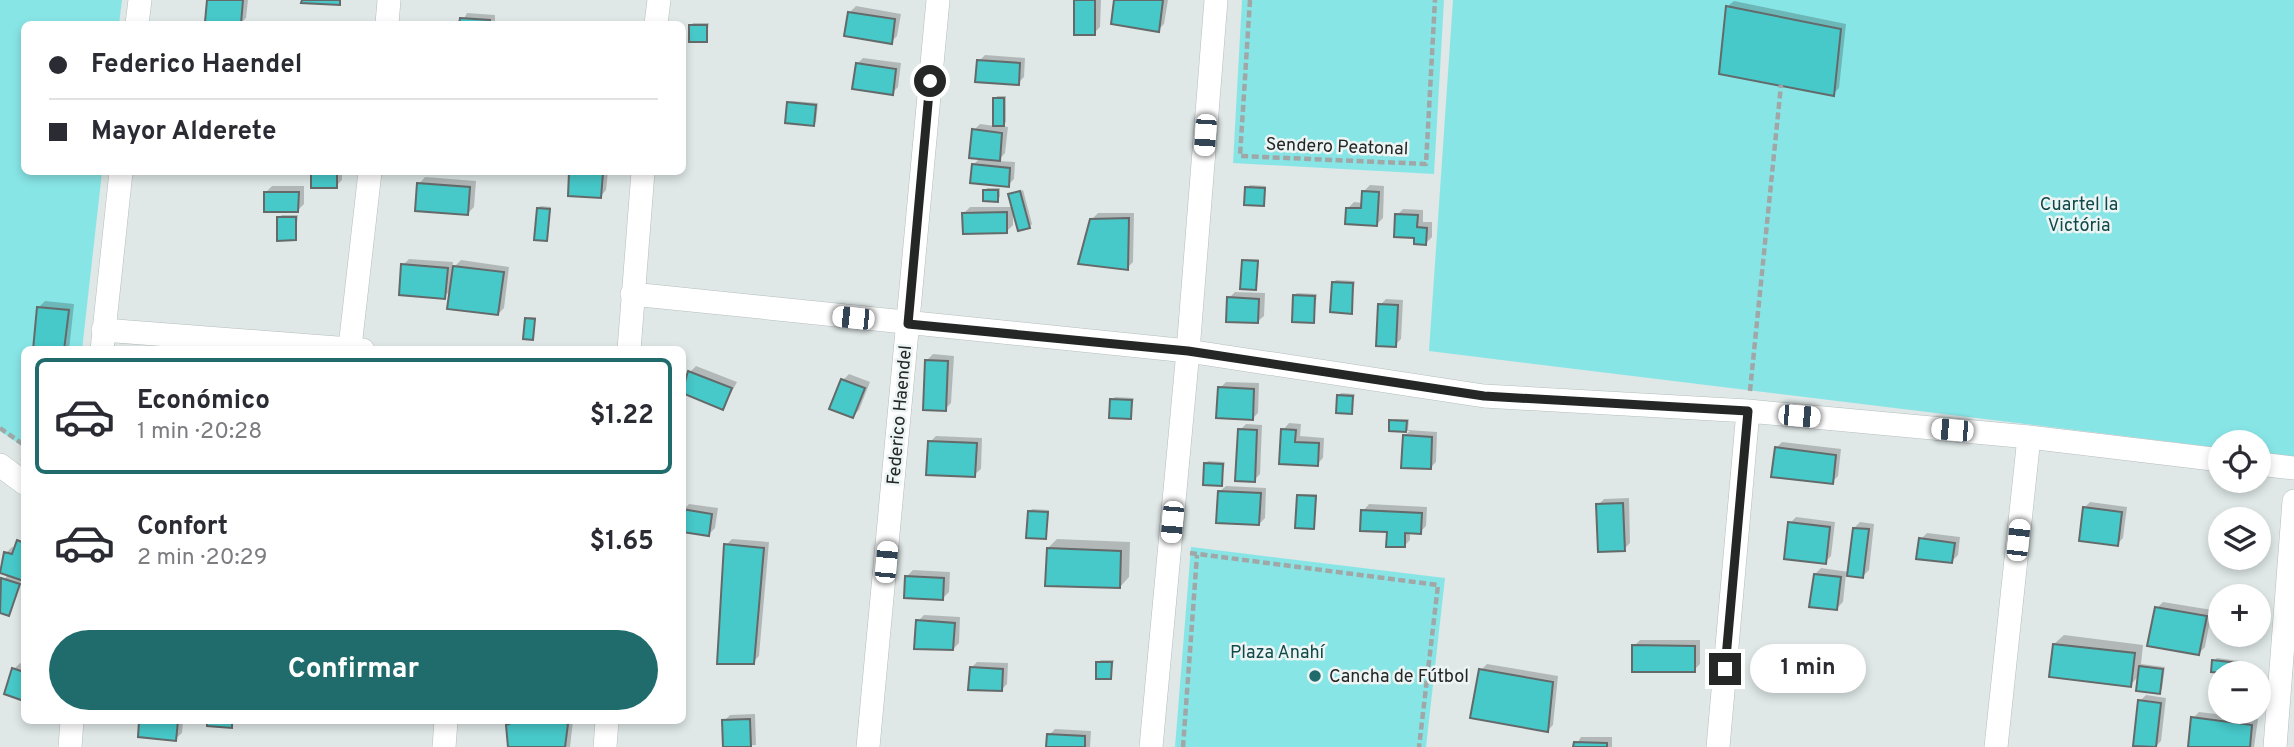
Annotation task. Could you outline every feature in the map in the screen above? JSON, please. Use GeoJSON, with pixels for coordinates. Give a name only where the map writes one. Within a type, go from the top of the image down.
{"type":"FeatureCollection","features":[{"type":"Feature","properties":{"kind":"street"},"geometry":{"type":"LineString","coordinates":[[137,21],[140,0]]}},
{"type":"Feature","properties":{"kind":"street"},"geometry":{"type":"LineString","coordinates":[[387,21],[390,0]]}},
{"type":"Feature","properties":{"kind":"street"},"geometry":{"type":"LineString","coordinates":[[656,21],[659,0]]}},
{"type":"Feature","properties":{"kind":"street","name":"Federico Haendel"},"geometry":{"type":"LineString","coordinates":[[868,747],[938,0]]}},
{"type":"Feature","properties":{"kind":"street"},"geometry":{"type":"LineString","coordinates":[[1151,747],[1188,351],[1216,0]]}},
{"type":"Feature","properties":{"kind":"street"},"geometry":{"type":"LineString","coordinates":[[121,175],[103,340],[272,346]]}},
{"type":"Feature","properties":{"kind":"street"},"geometry":{"type":"LineString","coordinates":[[356,346],[370,175]]}},
{"type":"Feature","properties":{"kind":"street"},"geometry":{"type":"LineString","coordinates":[[629,346],[643,175]]}},
{"type":"Feature","properties":{"kind":"street"},"geometry":{"type":"LineString","coordinates":[[632,294],[1188,351],[1484,396],[1748,411],[2029,437],[2208,458]]}},
{"type":"Feature","properties":{"kind":"street"},"geometry":{"type":"LineString","coordinates":[[1718,747],[1748,411]]}},
{"type":"Feature","properties":{"kind":"street"},"geometry":{"type":"LineString","coordinates":[[1996,747],[2029,437]]}},
{"type":"Feature","properties":{"kind":"street"},"geometry":{"type":"LineString","coordinates":[[0,465],[21,481]]}},
{"type":"Feature","properties":{"kind":"street"},"geometry":{"type":"LineString","coordinates":[[2271,465],[2294,468]]}},
{"type":"Feature","properties":{"kind":"street"},"geometry":{"type":"LineString","coordinates":[[2275,747],[2294,501]]}},
{"type":"Feature","properties":{"kind":"street"},"geometry":{"type":"LineString","coordinates":[[70,747],[72,724]]}},
{"type":"Feature","properties":{"kind":"street"},"geometry":{"type":"LineString","coordinates":[[444,747],[446,724]]}},
{"type":"Feature","properties":{"kind":"street"},"geometry":{"type":"LineString","coordinates":[[605,747],[607,724]]}},
{"type":"Feature","properties":{"kind":"path","name":"Sendero Peatonal"},"geometry":{"type":"LineString","coordinates":[[1250,0],[1240,156],[1426,164],[1435,0]]}},
{"type":"Feature","properties":{"kind":"path"},"geometry":{"type":"LineString","coordinates":[[1748,411],[1781,85]]}},
{"type":"Feature","properties":{"kind":"path"},"geometry":{"type":"LineString","coordinates":[[0,428],[21,443]]}},
{"type":"Feature","properties":{"kind":"path"},"geometry":{"type":"LineString","coordinates":[[1183,747],[1197,555],[1438,585],[1419,747]]}},
{"type":"Feature","properties":{"kind":"green space"},"geometry":{"type":"Polygon","coordinates":[[[0,0],[122,0],[119,21],[21,21],[21,175],[102,175],[82,346],[21,346],[21,445],[0,431],[0,0]]]}},
{"type":"Feature","properties":{"kind":"green space"},"geometry":{"type":"Polygon","coordinates":[[[1242,0],[1444,0],[1434,174],[1233,163],[1242,0]]]}},
{"type":"Feature","properties":{"kind":"green space","name":"Cuartel la Victória"},"geometry":{"type":"Polygon","coordinates":[[[1453,0],[2294,0],[2294,457],[2271,454],[2271,430],[2208,430],[2208,446],[1429,351],[1453,0]]]}},
{"type":"Feature","properties":{"kind":"green space","name":"Plaza Anahí"},"geometry":{"type":"Polygon","coordinates":[[[1191,547],[1445,578],[1426,747],[1175,747],[1191,547]]]}},
{"type":"Feature","properties":{"kind":"building"},"geometry":{"type":"Polygon","coordinates":[[[207,0],[243,0],[241,21],[205,21],[207,0]]]}},
{"type":"Feature","properties":{"kind":"building"},"geometry":{"type":"Polygon","coordinates":[[[302,0],[340,0],[340,5],[301,3],[302,0]]]}},
{"type":"Feature","properties":{"kind":"building"},"geometry":{"type":"Polygon","coordinates":[[[1074,0],[1095,0],[1095,35],[1074,35],[1074,0]]]}},
{"type":"Feature","properties":{"kind":"building"},"geometry":{"type":"Polygon","coordinates":[[[1114,0],[1163,0],[1159,32],[1111,24],[1114,0]]]}},
{"type":"Feature","properties":{"kind":"building"},"geometry":{"type":"Polygon","coordinates":[[[1726,6],[1841,29],[1834,96],[1719,74],[1726,6]]]}},
{"type":"Feature","properties":{"kind":"building"},"geometry":{"type":"Polygon","coordinates":[[[848,12],[895,19],[892,44],[844,36],[848,12]]]}},
{"type":"Feature","properties":{"kind":"building"},"geometry":{"type":"Polygon","coordinates":[[[460,18],[490,20],[490,21],[460,21],[460,18]]]}},
{"type":"Feature","properties":{"kind":"building"},"geometry":{"type":"Polygon","coordinates":[[[689,25],[707,25],[707,42],[689,42],[689,25]]]}},
{"type":"Feature","properties":{"kind":"building"},"geometry":{"type":"Polygon","coordinates":[[[977,60],[1020,63],[1019,85],[975,82],[977,60]]]}},
{"type":"Feature","properties":{"kind":"building"},"geometry":{"type":"Polygon","coordinates":[[[856,63],[896,69],[893,95],[852,89],[856,63]]]}},
{"type":"Feature","properties":{"kind":"building"},"geometry":{"type":"Polygon","coordinates":[[[993,98],[1004,98],[1004,126],[993,126],[993,98]]]}},
{"type":"Feature","properties":{"kind":"building"},"geometry":{"type":"Polygon","coordinates":[[[787,102],[816,105],[814,126],[785,123],[787,102]]]}},
{"type":"Feature","properties":{"kind":"building"},"geometry":{"type":"Polygon","coordinates":[[[972,129],[1002,133],[1000,161],[969,158],[972,129]]]}},
{"type":"Feature","properties":{"kind":"building"},"geometry":{"type":"Polygon","coordinates":[[[972,164],[1010,168],[1009,187],[970,183],[972,164]]]}},
{"type":"Feature","properties":{"kind":"building"},"geometry":{"type":"Polygon","coordinates":[[[311,175],[337,175],[337,188],[311,188],[311,175]]]}},
{"type":"Feature","properties":{"kind":"building"},"geometry":{"type":"Polygon","coordinates":[[[569,175],[603,175],[601,198],[568,196],[569,175]]]}},
{"type":"Feature","properties":{"kind":"building"},"geometry":{"type":"Polygon","coordinates":[[[417,183],[470,187],[468,215],[415,211],[417,183]]]}},
{"type":"Feature","properties":{"kind":"building"},"geometry":{"type":"Polygon","coordinates":[[[1245,187],[1265,188],[1264,206],[1244,205],[1245,187]]]}},
{"type":"Feature","properties":{"kind":"building"},"geometry":{"type":"Polygon","coordinates":[[[983,190],[998,190],[998,202],[983,201],[983,190]]]}},
{"type":"Feature","properties":{"kind":"building"},"geometry":{"type":"Polygon","coordinates":[[[1020,191],[1030,228],[1018,231],[1008,194],[1020,191]]]}},
{"type":"Feature","properties":{"kind":"building"},"geometry":{"type":"Polygon","coordinates":[[[1362,191],[1379,192],[1377,226],[1345,224],[1346,208],[1361,208],[1362,191]]]}},
{"type":"Feature","properties":{"kind":"building"},"geometry":{"type":"Polygon","coordinates":[[[264,192],[299,192],[298,212],[264,212],[264,192]]]}},
{"type":"Feature","properties":{"kind":"building"},"geometry":{"type":"Polygon","coordinates":[[[537,208],[550,209],[547,241],[534,240],[537,208]]]}},
{"type":"Feature","properties":{"kind":"building"},"geometry":{"type":"Polygon","coordinates":[[[1007,212],[1007,233],[963,234],[962,213],[1007,212]]]}},
{"type":"Feature","properties":{"kind":"building"},"geometry":{"type":"Polygon","coordinates":[[[1395,214],[1418,215],[1417,227],[1427,228],[1426,245],[1414,244],[1414,238],[1394,237],[1395,214]]]}},
{"type":"Feature","properties":{"kind":"building"},"geometry":{"type":"Polygon","coordinates":[[[277,217],[296,217],[296,240],[277,241],[277,217]]]}},
{"type":"Feature","properties":{"kind":"building"},"geometry":{"type":"Polygon","coordinates":[[[1129,218],[1128,270],[1078,264],[1090,219],[1129,218]]]}},
{"type":"Feature","properties":{"kind":"building"},"geometry":{"type":"Polygon","coordinates":[[[1242,260],[1258,261],[1256,290],[1240,289],[1242,260]]]}},
{"type":"Feature","properties":{"kind":"building"},"geometry":{"type":"Polygon","coordinates":[[[401,264],[448,268],[445,299],[399,295],[401,264]]]}},
{"type":"Feature","properties":{"kind":"building"},"geometry":{"type":"Polygon","coordinates":[[[453,266],[504,272],[498,315],[447,309],[453,266]]]}},
{"type":"Feature","properties":{"kind":"building"},"geometry":{"type":"Polygon","coordinates":[[[1332,282],[1353,283],[1352,314],[1330,312],[1332,282]]]}},
{"type":"Feature","properties":{"kind":"building"},"geometry":{"type":"Polygon","coordinates":[[[1293,295],[1315,296],[1314,323],[1292,322],[1293,295]]]}},
{"type":"Feature","properties":{"kind":"building"},"geometry":{"type":"Polygon","coordinates":[[[1227,297],[1259,299],[1258,323],[1226,322],[1227,297]]]}},
{"type":"Feature","properties":{"kind":"building"},"geometry":{"type":"Polygon","coordinates":[[[1378,304],[1398,305],[1396,347],[1376,346],[1378,304]]]}},
{"type":"Feature","properties":{"kind":"building"},"geometry":{"type":"Polygon","coordinates":[[[37,307],[69,310],[64,346],[33,346],[37,307]]]}},
{"type":"Feature","properties":{"kind":"building"},"geometry":{"type":"Polygon","coordinates":[[[525,318],[535,319],[533,340],[523,339],[525,318]]]}},
{"type":"Feature","properties":{"kind":"building"},"geometry":{"type":"Polygon","coordinates":[[[925,360],[948,361],[946,411],[923,410],[925,360]]]}},
{"type":"Feature","properties":{"kind":"building"},"geometry":{"type":"Polygon","coordinates":[[[688,371],[732,388],[723,410],[686,395],[688,371]]]}},
{"type":"Feature","properties":{"kind":"building"},"geometry":{"type":"Polygon","coordinates":[[[841,379],[865,388],[853,418],[829,409],[841,379]]]}},
{"type":"Feature","properties":{"kind":"building"},"geometry":{"type":"Polygon","coordinates":[[[1218,387],[1254,389],[1253,420],[1216,418],[1218,387]]]}},
{"type":"Feature","properties":{"kind":"building"},"geometry":{"type":"Polygon","coordinates":[[[1337,395],[1353,396],[1352,414],[1336,413],[1337,395]]]}},
{"type":"Feature","properties":{"kind":"building"},"geometry":{"type":"Polygon","coordinates":[[[1110,399],[1132,400],[1131,419],[1109,418],[1110,399]]]}},
{"type":"Feature","properties":{"kind":"building"},"geometry":{"type":"Polygon","coordinates":[[[1389,420],[1407,421],[1406,432],[1389,431],[1389,420]]]}},
{"type":"Feature","properties":{"kind":"building"},"geometry":{"type":"Polygon","coordinates":[[[1238,429],[1257,430],[1255,482],[1235,481],[1238,429]]]}},
{"type":"Feature","properties":{"kind":"building"},"geometry":{"type":"Polygon","coordinates":[[[1281,429],[1296,430],[1295,442],[1319,443],[1318,466],[1279,464],[1281,429]]]}},
{"type":"Feature","properties":{"kind":"building"},"geometry":{"type":"Polygon","coordinates":[[[1403,435],[1432,437],[1431,469],[1401,468],[1403,435]]]}},
{"type":"Feature","properties":{"kind":"building"},"geometry":{"type":"Polygon","coordinates":[[[928,441],[977,443],[975,477],[926,475],[928,441]]]}},
{"type":"Feature","properties":{"kind":"building"},"geometry":{"type":"Polygon","coordinates":[[[1775,447],[1836,455],[1833,484],[1771,477],[1775,447]]]}},
{"type":"Feature","properties":{"kind":"building"},"geometry":{"type":"Polygon","coordinates":[[[1204,463],[1223,464],[1222,486],[1203,485],[1204,463]]]}},
{"type":"Feature","properties":{"kind":"building"},"geometry":{"type":"Polygon","coordinates":[[[1218,491],[1261,493],[1259,525],[1216,523],[1218,491]]]}},
{"type":"Feature","properties":{"kind":"building"},"geometry":{"type":"Polygon","coordinates":[[[1297,495],[1316,496],[1314,529],[1295,528],[1297,495]]]}},
{"type":"Feature","properties":{"kind":"building"},"geometry":{"type":"Polygon","coordinates":[[[1623,503],[1625,551],[1598,552],[1596,504],[1623,503]]]}},
{"type":"Feature","properties":{"kind":"building"},"geometry":{"type":"Polygon","coordinates":[[[2083,507],[2122,512],[2118,546],[2079,541],[2083,507]]]}},
{"type":"Feature","properties":{"kind":"building"},"geometry":{"type":"Polygon","coordinates":[[[686,510],[712,514],[709,536],[686,533],[686,510]]]}},
{"type":"Feature","properties":{"kind":"building"},"geometry":{"type":"Polygon","coordinates":[[[1361,510],[1422,513],[1421,534],[1405,533],[1405,547],[1386,547],[1387,532],[1360,531],[1361,510]]]}},
{"type":"Feature","properties":{"kind":"building"},"geometry":{"type":"Polygon","coordinates":[[[1028,511],[1048,512],[1046,539],[1026,538],[1028,511]]]}},
{"type":"Feature","properties":{"kind":"building"},"geometry":{"type":"Polygon","coordinates":[[[1788,522],[1830,527],[1826,564],[1784,559],[1788,522]]]}},
{"type":"Feature","properties":{"kind":"building"},"geometry":{"type":"Polygon","coordinates":[[[1853,528],[1869,529],[1863,578],[1847,576],[1853,528]]]}},
{"type":"Feature","properties":{"kind":"building"},"geometry":{"type":"Polygon","coordinates":[[[1919,538],[1955,543],[1952,563],[1916,559],[1919,538]]]}},
{"type":"Feature","properties":{"kind":"building"},"geometry":{"type":"Polygon","coordinates":[[[17,540],[21,542],[21,580],[0,573],[4,552],[12,554],[17,540]]]}},
{"type":"Feature","properties":{"kind":"building"},"geometry":{"type":"Polygon","coordinates":[[[724,544],[764,548],[754,664],[717,664],[724,544]]]}},
{"type":"Feature","properties":{"kind":"building"},"geometry":{"type":"Polygon","coordinates":[[[1047,548],[1121,551],[1120,588],[1045,586],[1047,548]]]}},
{"type":"Feature","properties":{"kind":"building"},"geometry":{"type":"Polygon","coordinates":[[[1814,574],[1841,577],[1837,610],[1809,607],[1814,574]]]}},
{"type":"Feature","properties":{"kind":"building"},"geometry":{"type":"Polygon","coordinates":[[[905,576],[944,578],[943,600],[904,598],[905,576]]]}},
{"type":"Feature","properties":{"kind":"building"},"geometry":{"type":"Polygon","coordinates":[[[1,578],[20,584],[9,616],[0,613],[1,578]]]}},
{"type":"Feature","properties":{"kind":"building"},"geometry":{"type":"Polygon","coordinates":[[[2155,607],[2207,616],[2199,655],[2147,646],[2155,607]]]}},
{"type":"Feature","properties":{"kind":"building"},"geometry":{"type":"Polygon","coordinates":[[[916,620],[955,623],[953,650],[914,649],[916,620]]]}},
{"type":"Feature","properties":{"kind":"building"},"geometry":{"type":"Polygon","coordinates":[[[2053,644],[2135,653],[2131,687],[2049,677],[2053,644]]]}},
{"type":"Feature","properties":{"kind":"building"},"geometry":{"type":"Polygon","coordinates":[[[1632,645],[1695,646],[1695,672],[1632,672],[1632,645]]]}},
{"type":"Feature","properties":{"kind":"building"},"geometry":{"type":"Polygon","coordinates":[[[1096,662],[1112,662],[1111,679],[1096,679],[1096,662]]]}},
{"type":"Feature","properties":{"kind":"building"},"geometry":{"type":"Polygon","coordinates":[[[2139,666],[2163,669],[2160,694],[2136,691],[2139,666]]]}},
{"type":"Feature","properties":{"kind":"building"},"geometry":{"type":"Polygon","coordinates":[[[970,667],[1003,669],[1002,691],[968,690],[970,667]]]}},
{"type":"Feature","properties":{"kind":"building"},"geometry":{"type":"Polygon","coordinates":[[[12,668],[21,671],[21,700],[4,694],[12,668]]]}},
{"type":"Feature","properties":{"kind":"building"},"geometry":{"type":"Polygon","coordinates":[[[1479,669],[1553,682],[1548,732],[1470,718],[1479,669]]]}},
{"type":"Feature","properties":{"kind":"building"},"geometry":{"type":"Polygon","coordinates":[[[2138,700],[2161,703],[2156,747],[2133,746],[2138,700]]]}},
{"type":"Feature","properties":{"kind":"building"},"geometry":{"type":"Polygon","coordinates":[[[2191,717],[2208,719],[2208,724],[2252,725],[2250,747],[2188,747],[2191,717]]]}},
{"type":"Feature","properties":{"kind":"building"},"geometry":{"type":"Polygon","coordinates":[[[750,719],[751,747],[723,747],[722,720],[750,719]]]}},
{"type":"Feature","properties":{"kind":"building"},"geometry":{"type":"Polygon","coordinates":[[[139,724],[178,724],[176,741],[138,737],[139,724]]]}},
{"type":"Feature","properties":{"kind":"building"},"geometry":{"type":"Polygon","coordinates":[[[232,724],[232,728],[207,726],[232,724]]]}},
{"type":"Feature","properties":{"kind":"building"},"geometry":{"type":"Polygon","coordinates":[[[568,724],[565,747],[508,747],[506,725],[568,724]]]}},
{"type":"Feature","properties":{"kind":"building"},"geometry":{"type":"Polygon","coordinates":[[[1047,734],[1085,736],[1085,747],[1046,747],[1047,734]]]}},
{"type":"Feature","properties":{"kind":"building"},"geometry":{"type":"Polygon","coordinates":[[[1574,742],[1607,743],[1607,747],[1573,747],[1574,742]]]}},
{"type":"Feature","properties":{"kind":"place","name":"Cancha de Fútbol"},"geometry":{"type":"Point","coordinates":[1315,676]}},
{"type":"Feature","properties":{"kind":"route"},"geometry":{"type":"LineString","coordinates":[[930,81],[908,324],[1188,351],[1484,396],[1748,411],[1725,669]]}}]}
